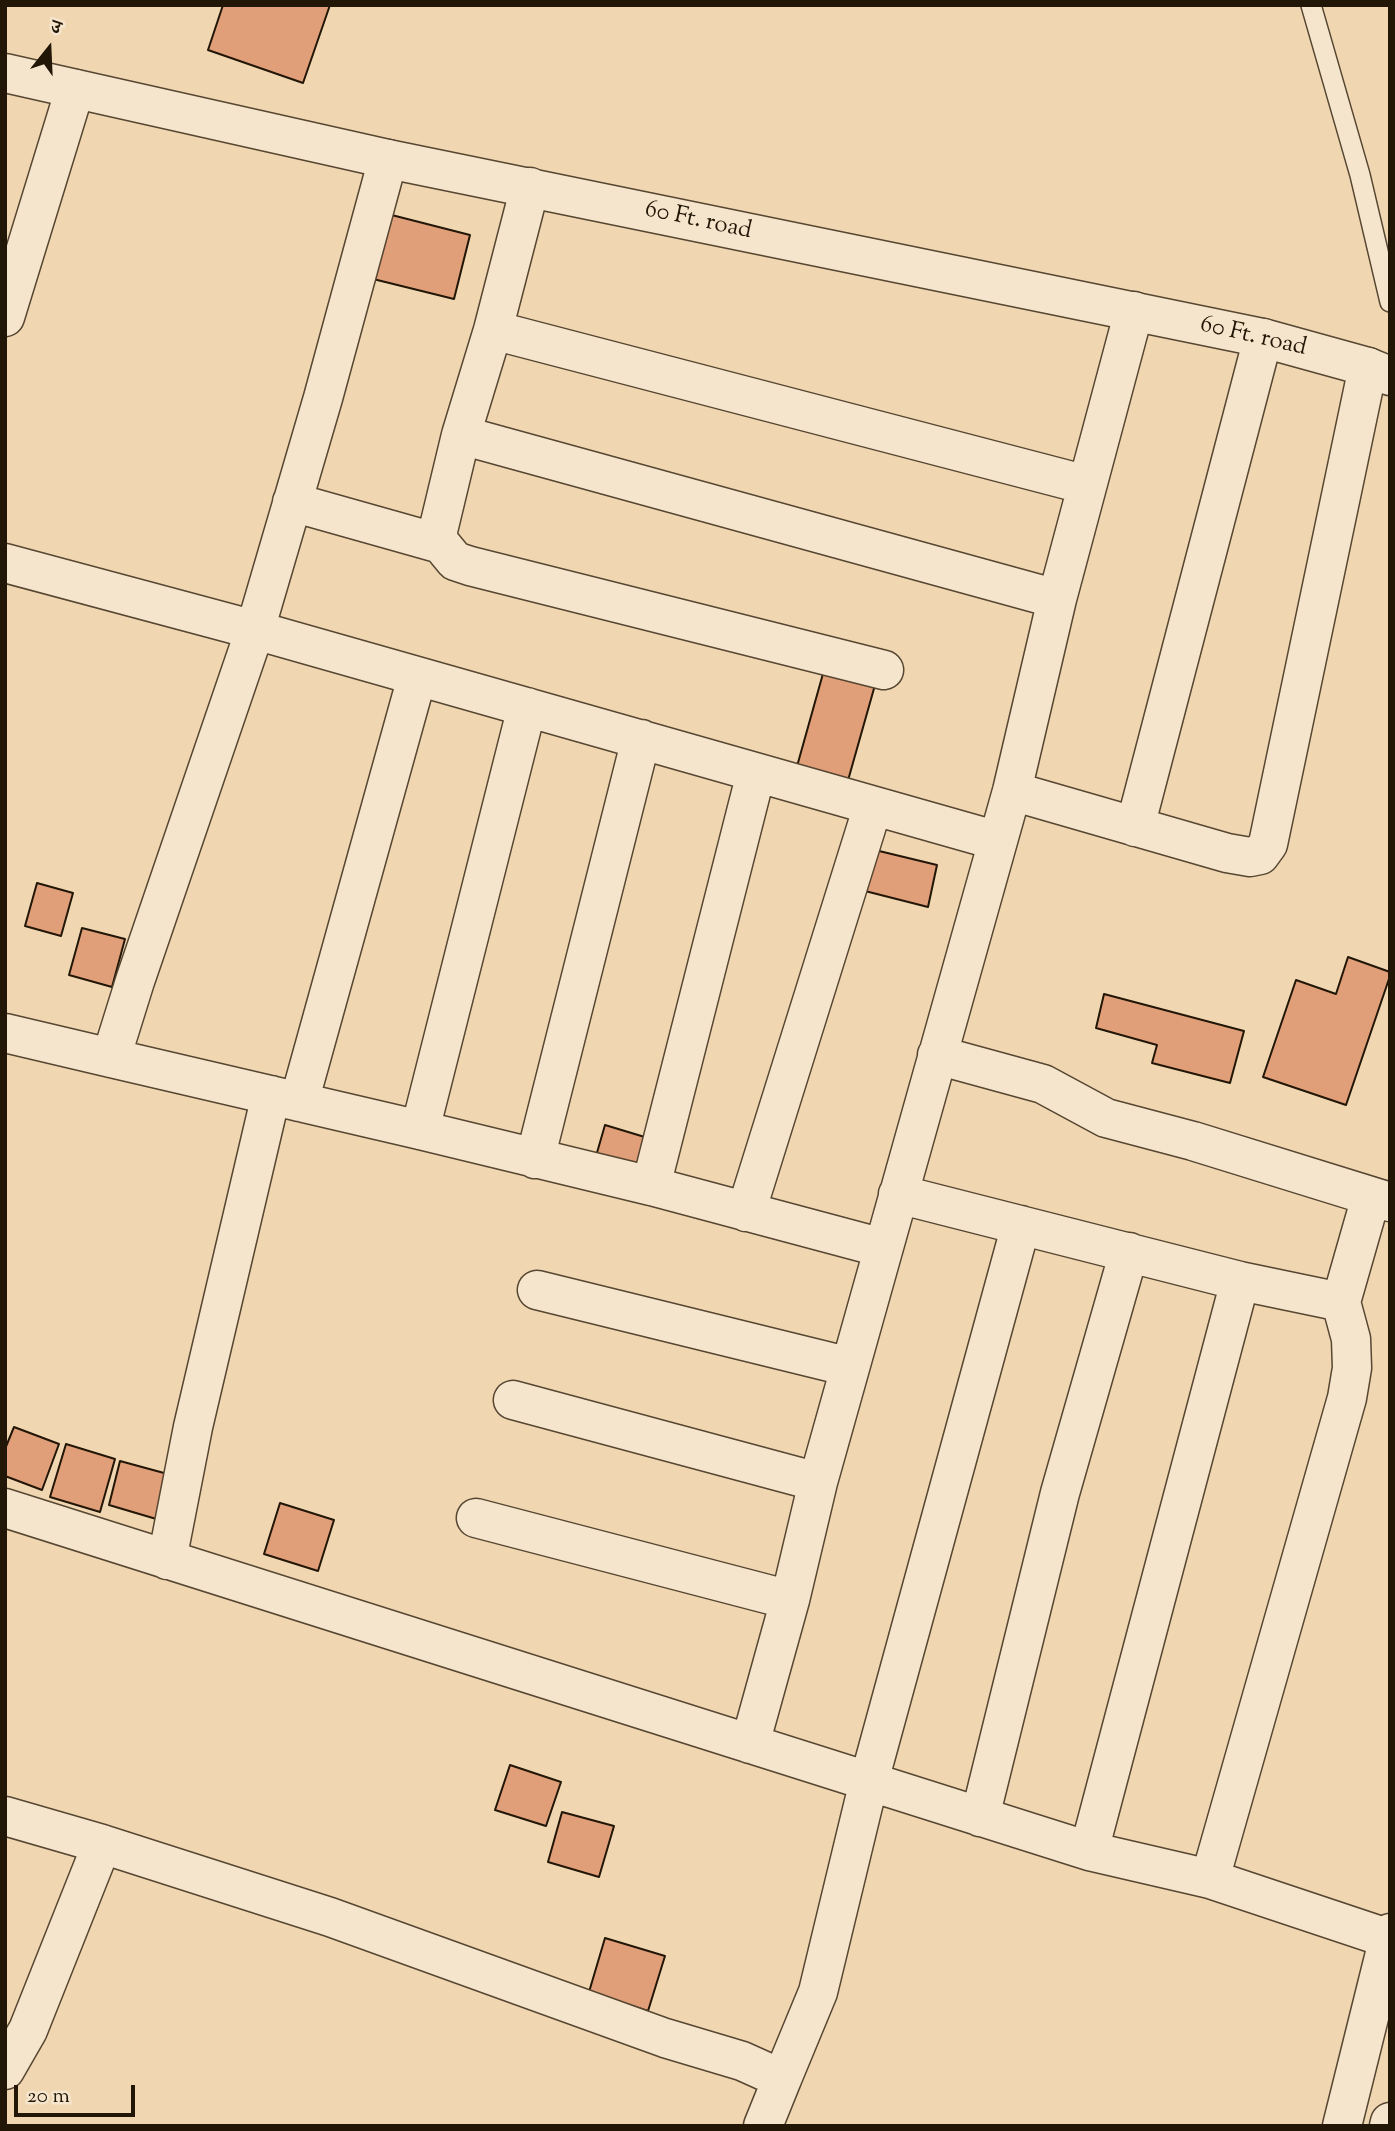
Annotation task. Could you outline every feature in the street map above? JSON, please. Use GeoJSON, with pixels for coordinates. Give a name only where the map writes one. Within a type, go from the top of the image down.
{"type":"FeatureCollection","features":[{"type":"Feature","properties":{"kind":"street","name":"60 Ft. road"},"geometry":{"type":"LineString","coordinates":[[5,73],[388,159],[1263,338],[1379,372]]}},
{"type":"Feature","properties":{"kind":"street"},"geometry":{"type":"LineString","coordinates":[[5,317],[75,89]]}},
{"type":"Feature","properties":{"kind":"street"},"geometry":{"type":"LineString","coordinates":[[111,1058],[255,629],[388,159]]}},
{"type":"Feature","properties":{"kind":"street"},"geometry":{"type":"LineString","coordinates":[[530,187],[493,330],[461,435],[437,535],[441,544],[455,561],[470,566],[884,670]]}},
{"type":"Feature","properties":{"kind":"street"},"geometry":{"type":"LineString","coordinates":[[750,1744],[790,1600],[818,1482],[1012,791],[1057,599],[1134,311]]}},
{"type":"Feature","properties":{"kind":"street"},"geometry":{"type":"LineString","coordinates":[[493,330],[1087,485]]}},
{"type":"Feature","properties":{"kind":"street"},"geometry":{"type":"LineString","coordinates":[[1135,827],[1263,338]]}},
{"type":"Feature","properties":{"kind":"street"},"geometry":{"type":"LineString","coordinates":[[1012,791],[1250,857],[1260,855],[1268,844],[1379,372]]}},
{"type":"Feature","properties":{"kind":"street"},"geometry":{"type":"LineString","coordinates":[[461,435],[1057,599]]}},
{"type":"Feature","properties":{"kind":"street"},"geometry":{"type":"LineString","coordinates":[[292,502],[441,544]]}},
{"type":"Feature","properties":{"kind":"street"},"geometry":{"type":"LineString","coordinates":[[5,563],[255,629],[998,842]]}},
{"type":"Feature","properties":{"kind":"street"},"geometry":{"type":"LineString","coordinates":[[167,1560],[193,1427],[285,1099],[417,677]]}},
{"type":"Feature","properties":{"kind":"street"},"geometry":{"type":"LineString","coordinates":[[420,1130],[527,708]]}},
{"type":"Feature","properties":{"kind":"street"},"geometry":{"type":"LineString","coordinates":[[535,1159],[641,740]]}},
{"type":"Feature","properties":{"kind":"street"},"geometry":{"type":"LineString","coordinates":[[651,1186],[756,773]]}},
{"type":"Feature","properties":{"kind":"street"},"geometry":{"type":"LineString","coordinates":[[746,1212],[873,806]]}},
{"type":"Feature","properties":{"kind":"street"},"geometry":{"type":"LineString","coordinates":[[5,1033],[651,1186],[883,1248]]}},
{"type":"Feature","properties":{"kind":"street"},"geometry":{"type":"LineString","coordinates":[[937,1055],[1043,1084],[1106,1118],[1193,1141],[1381,1200],[1341,1302],[1351,1339],[1352,1368],[1347,1398],[1210,1879]]}},
{"type":"Feature","properties":{"kind":"street"},"geometry":{"type":"LineString","coordinates":[[898,1194],[1240,1280],[1341,1302]]}},
{"type":"Feature","properties":{"kind":"street"},"geometry":{"type":"LineString","coordinates":[[763,2126],[818,1992],[869,1781],[1021,1225]]}},
{"type":"Feature","properties":{"kind":"street"},"geometry":{"type":"LineString","coordinates":[[980,1817],[1060,1493],[1129,1252]]}},
{"type":"Feature","properties":{"kind":"street"},"geometry":{"type":"LineString","coordinates":[[1089,1851],[1240,1280]]}},
{"type":"Feature","properties":{"kind":"street"},"geometry":{"type":"LineString","coordinates":[[537,1290],[850,1367]]}},
{"type":"Feature","properties":{"kind":"street"},"geometry":{"type":"LineString","coordinates":[[513,1399],[818,1482]]}},
{"type":"Feature","properties":{"kind":"street"},"geometry":{"type":"LineString","coordinates":[[5,1508],[1089,1851],[1210,1879],[1389,1937],[1342,2126]]}},
{"type":"Feature","properties":{"kind":"street"},"geometry":{"type":"LineString","coordinates":[[476,1518],[790,1600]]}},
{"type":"Feature","properties":{"kind":"street"},"geometry":{"type":"LineString","coordinates":[[5,1816],[330,1917],[665,2038],[742,2061],[782,2079]]}},
{"type":"Feature","properties":{"kind":"street"},"geometry":{"type":"LineString","coordinates":[[5,2070],[17,2025],[102,1844]]}},
{"type":"Feature","properties":{"kind":"lane"},"geometry":{"type":"LineString","coordinates":[[1311,5],[1360,175],[1390,302]]}},
{"type":"Feature","properties":{"kind":"building"},"geometry":{"type":"Polygon","coordinates":[[[223,5],[330,5],[303,83],[208,50],[223,5]]]}},
{"type":"Feature","properties":{"kind":"building"},"geometry":{"type":"Polygon","coordinates":[[[376,211],[470,235],[454,299],[361,276],[376,211]]]}},
{"type":"Feature","properties":{"kind":"building"},"geometry":{"type":"Polygon","coordinates":[[[824,670],[875,685],[845,791],[794,777],[824,670]]]}},
{"type":"Feature","properties":{"kind":"building"},"geometry":{"type":"Polygon","coordinates":[[[875,850],[937,865],[928,907],[865,891],[875,850]]]}},
{"type":"Feature","properties":{"kind":"building"},"geometry":{"type":"Polygon","coordinates":[[[37,883],[73,893],[61,936],[25,926],[37,883]]]}},
{"type":"Feature","properties":{"kind":"building"},"geometry":{"type":"Polygon","coordinates":[[[82,928],[125,939],[112,987],[69,975],[82,928]]]}},
{"type":"Feature","properties":{"kind":"building"},"geometry":{"type":"Polygon","coordinates":[[[1348,957],[1390,972],[1390,976],[1346,1105],[1263,1077],[1296,980],[1336,994],[1348,957]]]}},
{"type":"Feature","properties":{"kind":"building"},"geometry":{"type":"Polygon","coordinates":[[[1104,994],[1244,1031],[1230,1083],[1152,1063],[1157,1045],[1096,1028],[1104,994]]]}},
{"type":"Feature","properties":{"kind":"building"},"geometry":{"type":"Polygon","coordinates":[[[605,1125],[648,1138],[637,1176],[594,1163],[605,1125]]]}},
{"type":"Feature","properties":{"kind":"building"},"geometry":{"type":"Polygon","coordinates":[[[14,1427],[59,1444],[42,1490],[5,1476],[5,1449],[14,1427]]]}},
{"type":"Feature","properties":{"kind":"building"},"geometry":{"type":"Polygon","coordinates":[[[66,1444],[115,1459],[100,1512],[50,1497],[66,1444]]]}},
{"type":"Feature","properties":{"kind":"building"},"geometry":{"type":"Polygon","coordinates":[[[120,1461],[175,1476],[163,1521],[109,1505],[120,1461]]]}},
{"type":"Feature","properties":{"kind":"building"},"geometry":{"type":"Polygon","coordinates":[[[280,1503],[334,1520],[318,1571],[264,1554],[280,1503]]]}},
{"type":"Feature","properties":{"kind":"building"},"geometry":{"type":"Polygon","coordinates":[[[510,1765],[561,1782],[546,1826],[495,1810],[510,1765]]]}},
{"type":"Feature","properties":{"kind":"building"},"geometry":{"type":"Polygon","coordinates":[[[562,1812],[614,1826],[599,1877],[548,1862],[562,1812]]]}},
{"type":"Feature","properties":{"kind":"building"},"geometry":{"type":"Polygon","coordinates":[[[605,1938],[665,1956],[648,2011],[589,1992],[605,1938]]]}}]}
